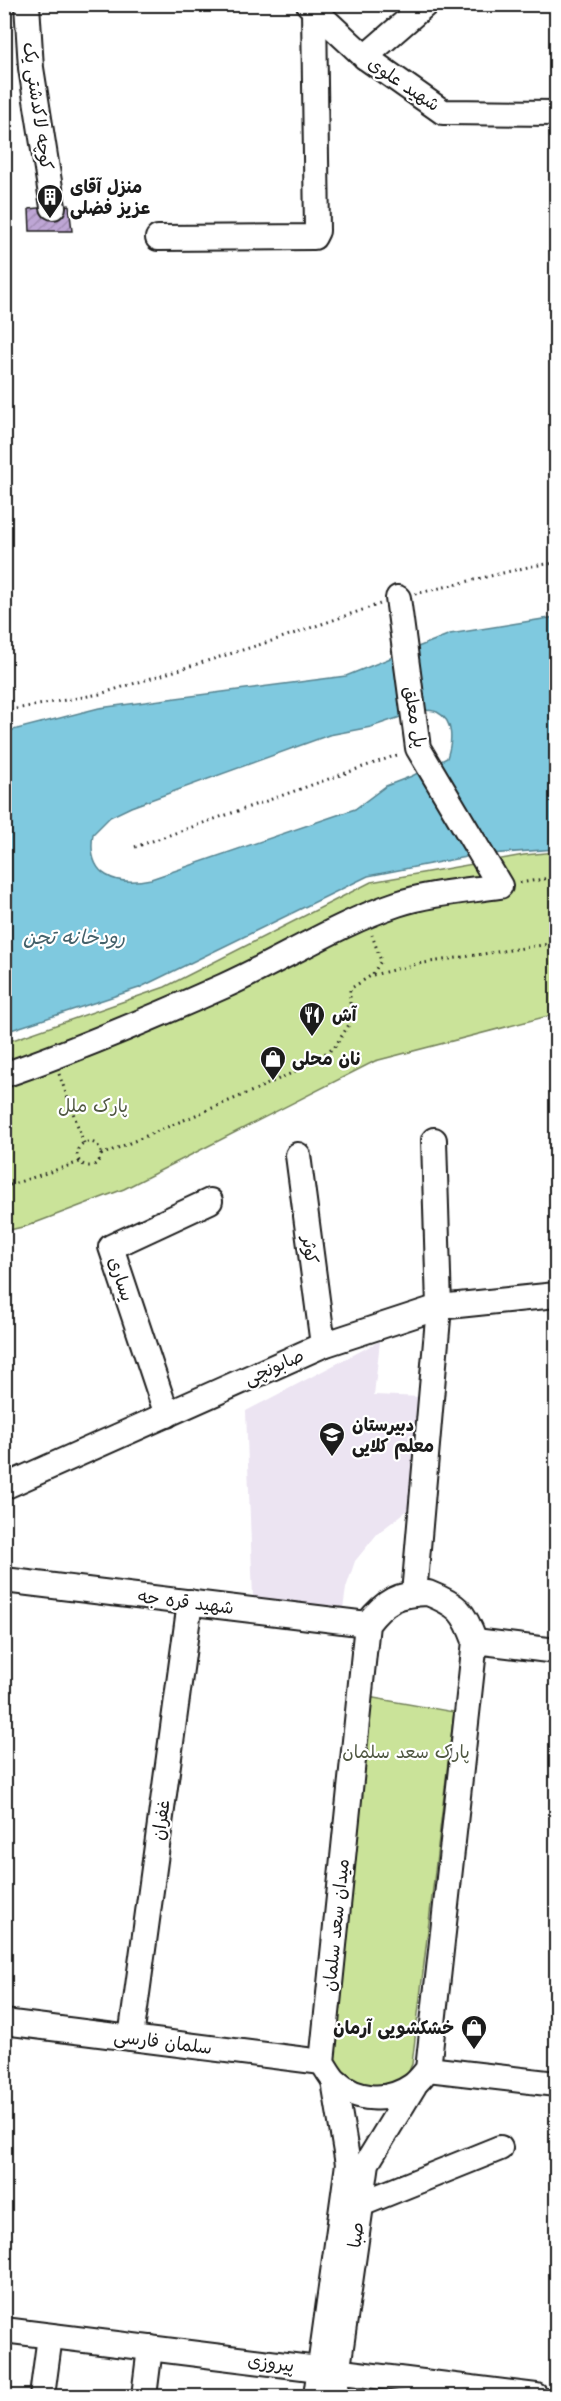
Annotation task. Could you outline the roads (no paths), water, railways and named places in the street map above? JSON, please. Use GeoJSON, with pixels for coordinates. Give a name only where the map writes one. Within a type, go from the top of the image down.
{"type":"FeatureCollection","features":[{"type":"Feature","properties":{"kind":"street","name":"کوچه لاکدشتی یک"},"geometry":{"type":"LineString","coordinates":[[27,4],[31,68],[53,207]]}},
{"type":"Feature","properties":{"kind":"street"},"geometry":{"type":"LineString","coordinates":[[365,57],[426,4]]}},
{"type":"Feature","properties":{"kind":"street"},"geometry":{"type":"LineString","coordinates":[[158,238],[314,237],[317,231],[311,8]]}},
{"type":"Feature","properties":{"kind":"street","name":"شهید علوی"},"geometry":{"type":"LineString","coordinates":[[311,8],[365,57],[443,112],[556,113]]}},
{"type":"Feature","properties":{"kind":"street","name":"پل معلق"},"geometry":{"type":"LineString","coordinates":[[4,1075],[53,1058],[226,986],[365,916],[399,903],[439,894],[500,886],[418,748],[398,598]]}},
{"type":"Feature","properties":{"kind":"street"},"geometry":{"type":"LineString","coordinates":[[414,1593],[439,1307],[434,1140]]}},
{"type":"Feature","properties":{"kind":"street","name":"کوثر"},"geometry":{"type":"LineString","coordinates":[[297,1155],[323,1345]]}},
{"type":"Feature","properties":{"kind":"street","name":"یساری"},"geometry":{"type":"LineString","coordinates":[[166,1415],[111,1247],[210,1201]]}},
{"type":"Feature","properties":{"kind":"street","name":"صابونچی"},"geometry":{"type":"LineString","coordinates":[[4,1487],[323,1345],[439,1307],[556,1295]]}},
{"type":"Feature","properties":{"kind":"street","name":"شهید قره جه"},"geometry":{"type":"LineString","coordinates":[[4,1581],[367,1624]]}},
{"type":"Feature","properties":{"kind":"street"},"geometry":{"type":"LineString","coordinates":[[367,1624],[382,1605],[404,1594],[428,1593],[450,1602],[467,1619],[475,1641],[421,2077]]}},
{"type":"Feature","properties":{"kind":"street","name":"غفران"},"geometry":{"type":"LineString","coordinates":[[131,2038],[190,1602]]}},
{"type":"Feature","properties":{"kind":"street","name":"میدان سعد سلمان"},"geometry":{"type":"LineString","coordinates":[[328,2071],[367,1624]]}},
{"type":"Feature","properties":{"kind":"street"},"geometry":{"type":"LineString","coordinates":[[475,1641],[556,1651]]}},
{"type":"Feature","properties":{"kind":"street","name":"سلمان فارسی"},"geometry":{"type":"LineString","coordinates":[[4,2022],[131,2038],[328,2071]]}},
{"type":"Feature","properties":{"kind":"street"},"geometry":{"type":"LineString","coordinates":[[328,2071],[352,2093],[373,2099],[394,2096],[421,2077],[556,2084]]}},
{"type":"Feature","properties":{"kind":"street","name":"صبا"},"geometry":{"type":"LineString","coordinates":[[328,2071],[348,2164],[328,2369],[333,2397]]}},
{"type":"Feature","properties":{"kind":"street","name":"صبا"},"geometry":{"type":"LineString","coordinates":[[316,2397],[328,2369],[367,2163],[421,2077]]}},
{"type":"Feature","properties":{"kind":"street"},"geometry":{"type":"LineString","coordinates":[[361,2204],[500,2148]]}},
{"type":"Feature","properties":{"kind":"street","name":"پیروزی"},"geometry":{"type":"LineString","coordinates":[[4,2330],[536,2397]]}},
{"type":"Feature","properties":{"kind":"street"},"geometry":{"type":"LineString","coordinates":[[42,2397],[50,2336]]}},
{"type":"Feature","properties":{"kind":"street"},"geometry":{"type":"LineString","coordinates":[[144,2397],[150,2348]]}},
{"type":"Feature","properties":{"kind":"water","name":"رودخانه تجن"},"geometry":{"type":"Polygon","coordinates":[[[556,617],[556,849],[476,855],[368,876],[139,988],[5,1032],[5,732],[99,708],[346,676],[450,634],[556,617]],[[421,710],[371,727],[329,735],[131,807],[110,817],[93,834],[94,860],[99,869],[115,879],[138,881],[151,879],[355,809],[386,786],[447,758],[451,733],[447,721],[437,712],[421,710]]]}},
{"type":"Feature","properties":{"kind":"place","name":"منزل آقای عزیز فضلی"},"geometry":{"type":"Point","coordinates":[50,220]}},
{"type":"Feature","properties":{"kind":"place","name":"آش"},"geometry":{"type":"Point","coordinates":[312,1038]}},
{"type":"Feature","properties":{"kind":"place","name":"نان محلی"},"geometry":{"type":"Point","coordinates":[273,1082]}},
{"type":"Feature","properties":{"kind":"place","name":"دبیرستان معلم کلایی"},"geometry":{"type":"Point","coordinates":[332,1458]}},
{"type":"Feature","properties":{"kind":"place","name":"خشکشویی آرمان"},"geometry":{"type":"Point","coordinates":[474,2051]}},
{"type":"Feature","properties":{"kind":"park label","name":"پارک ملل"},"geometry":{"type":"Point","coordinates":[93,1106]}},
{"type":"Feature","properties":{"kind":"park label","name":"پارک سعد سلمان"},"geometry":{"type":"Point","coordinates":[406,1752]}}]}
